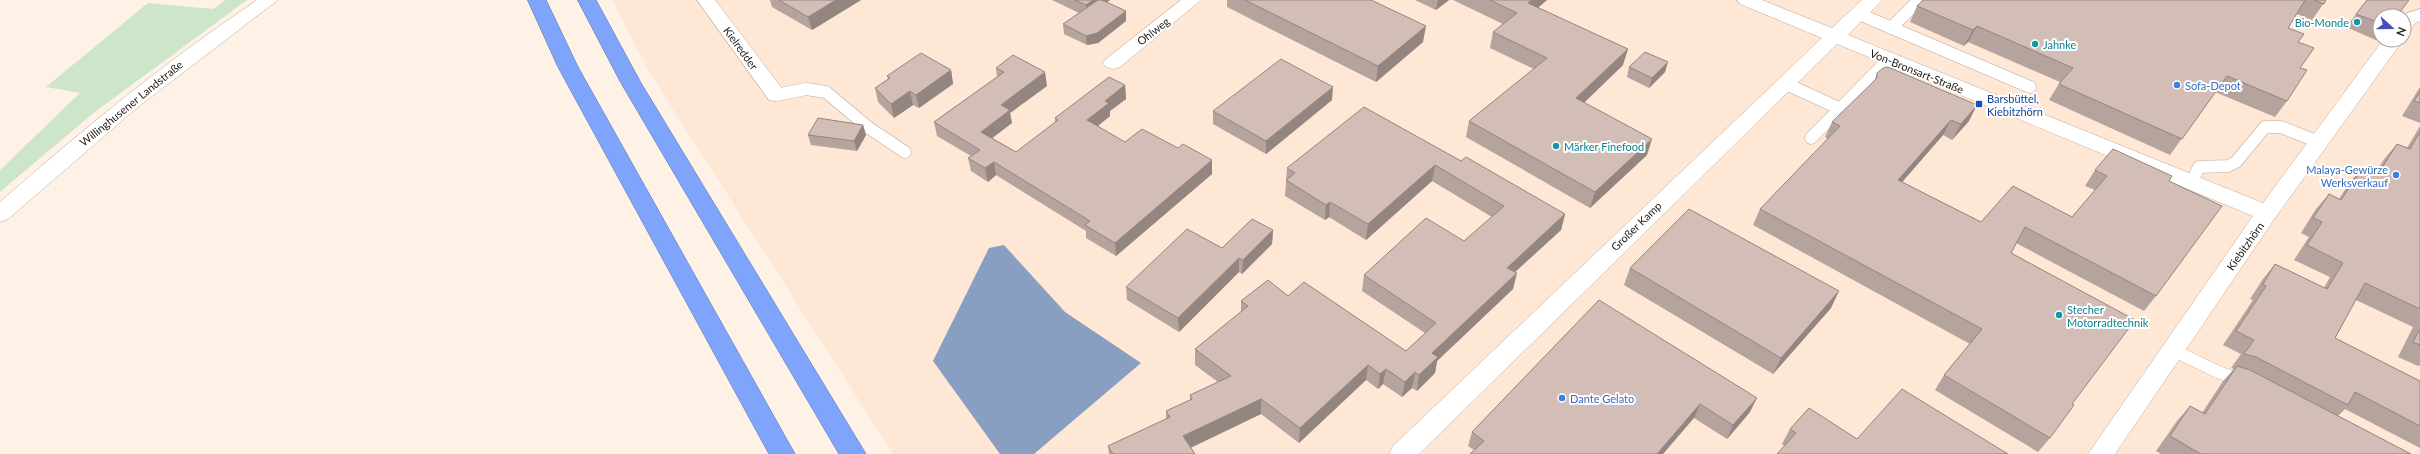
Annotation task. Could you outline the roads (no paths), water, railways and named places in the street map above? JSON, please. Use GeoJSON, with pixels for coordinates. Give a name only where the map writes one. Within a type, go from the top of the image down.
{"type":"FeatureCollection","features":[{"type":"Feature","properties":{"kind":"highway"},"geometry":{"type":"LineString","coordinates":[[537,0],[568,67],[782,454]]}},
{"type":"Feature","properties":{"kind":"highway"},"geometry":{"type":"LineString","coordinates":[[587,0],[631,83],[852,454]]}},
{"type":"Feature","properties":{"kind":"street","name":"Willinghusener Landstraße"},"geometry":{"type":"LineString","coordinates":[[0,214],[103,124],[225,30],[269,0]]}},
{"type":"Feature","properties":{"kind":"street","name":"Kielredder"},"geometry":{"type":"LineString","coordinates":[[706,0],[776,95]]}},
{"type":"Feature","properties":{"kind":"street","name":"Ohlweg"},"geometry":{"type":"LineString","coordinates":[[1113,62],[1192,0]]}},
{"type":"Feature","properties":{"kind":"street","name":"Von-Bronsart-Straße"},"geometry":{"type":"LineString","coordinates":[[1746,0],[2267,214]]}},
{"type":"Feature","properties":{"kind":"street","name":"Großer Kamp"},"geometry":{"type":"LineString","coordinates":[[1402,454],[1696,168],[1873,0]]}},
{"type":"Feature","properties":{"kind":"street","name":"Kiebitzhörn"},"geometry":{"type":"LineString","coordinates":[[2101,454],[2267,214],[2387,48]]}},
{"type":"Feature","properties":{"kind":"lane"},"geometry":{"type":"LineString","coordinates":[[1891,28],[1919,0]]}},
{"type":"Feature","properties":{"kind":"lane"},"geometry":{"type":"LineString","coordinates":[[1859,14],[2030,87]]}},
{"type":"Feature","properties":{"kind":"lane"},"geometry":{"type":"LineString","coordinates":[[1811,138],[1890,59]]}},
{"type":"Feature","properties":{"kind":"lane"},"geometry":{"type":"LineString","coordinates":[[1786,84],[1841,108]]}},
{"type":"Feature","properties":{"kind":"lane"},"geometry":{"type":"LineString","coordinates":[[776,95],[798,88],[823,90],[865,125],[905,152]]}},
{"type":"Feature","properties":{"kind":"lane"},"geometry":{"type":"LineString","coordinates":[[2191,183],[2199,167],[2228,166],[2236,162],[2265,127],[2281,127],[2319,142]]}},
{"type":"Feature","properties":{"kind":"lane"},"geometry":{"type":"LineString","coordinates":[[2173,350],[2218,372],[2239,378],[2253,386]]}},
{"type":"Feature","properties":{"kind":"water"},"geometry":{"type":"Polygon","coordinates":[[[1004,245],[1065,312],[1141,363],[1034,454],[1000,454],[933,361],[989,248],[1004,245]]]}},
{"type":"Feature","properties":{"kind":"place","name":"Bio-Monde"},"geometry":{"type":"Point","coordinates":[2357,22]}},
{"type":"Feature","properties":{"kind":"place","name":"Jahnke"},"geometry":{"type":"Point","coordinates":[2035,44]}},
{"type":"Feature","properties":{"kind":"place","name":"Sofa-Depot"},"geometry":{"type":"Point","coordinates":[2177,85]}},
{"type":"Feature","properties":{"kind":"place","name":"Barsbüttel, Kiebitzhörn"},"geometry":{"type":"Point","coordinates":[1979,104]}},
{"type":"Feature","properties":{"kind":"place","name":"Märker Finefood"},"geometry":{"type":"Point","coordinates":[1556,146]}},
{"type":"Feature","properties":{"kind":"place","name":"Malaya-Gewürze Werksverkauf"},"geometry":{"type":"Point","coordinates":[2396,175]}},
{"type":"Feature","properties":{"kind":"place","name":"Stecher Motorradtechnik"},"geometry":{"type":"Point","coordinates":[2059,315]}},
{"type":"Feature","properties":{"kind":"place","name":"Dante Gelato"},"geometry":{"type":"Point","coordinates":[1562,398]}}]}
